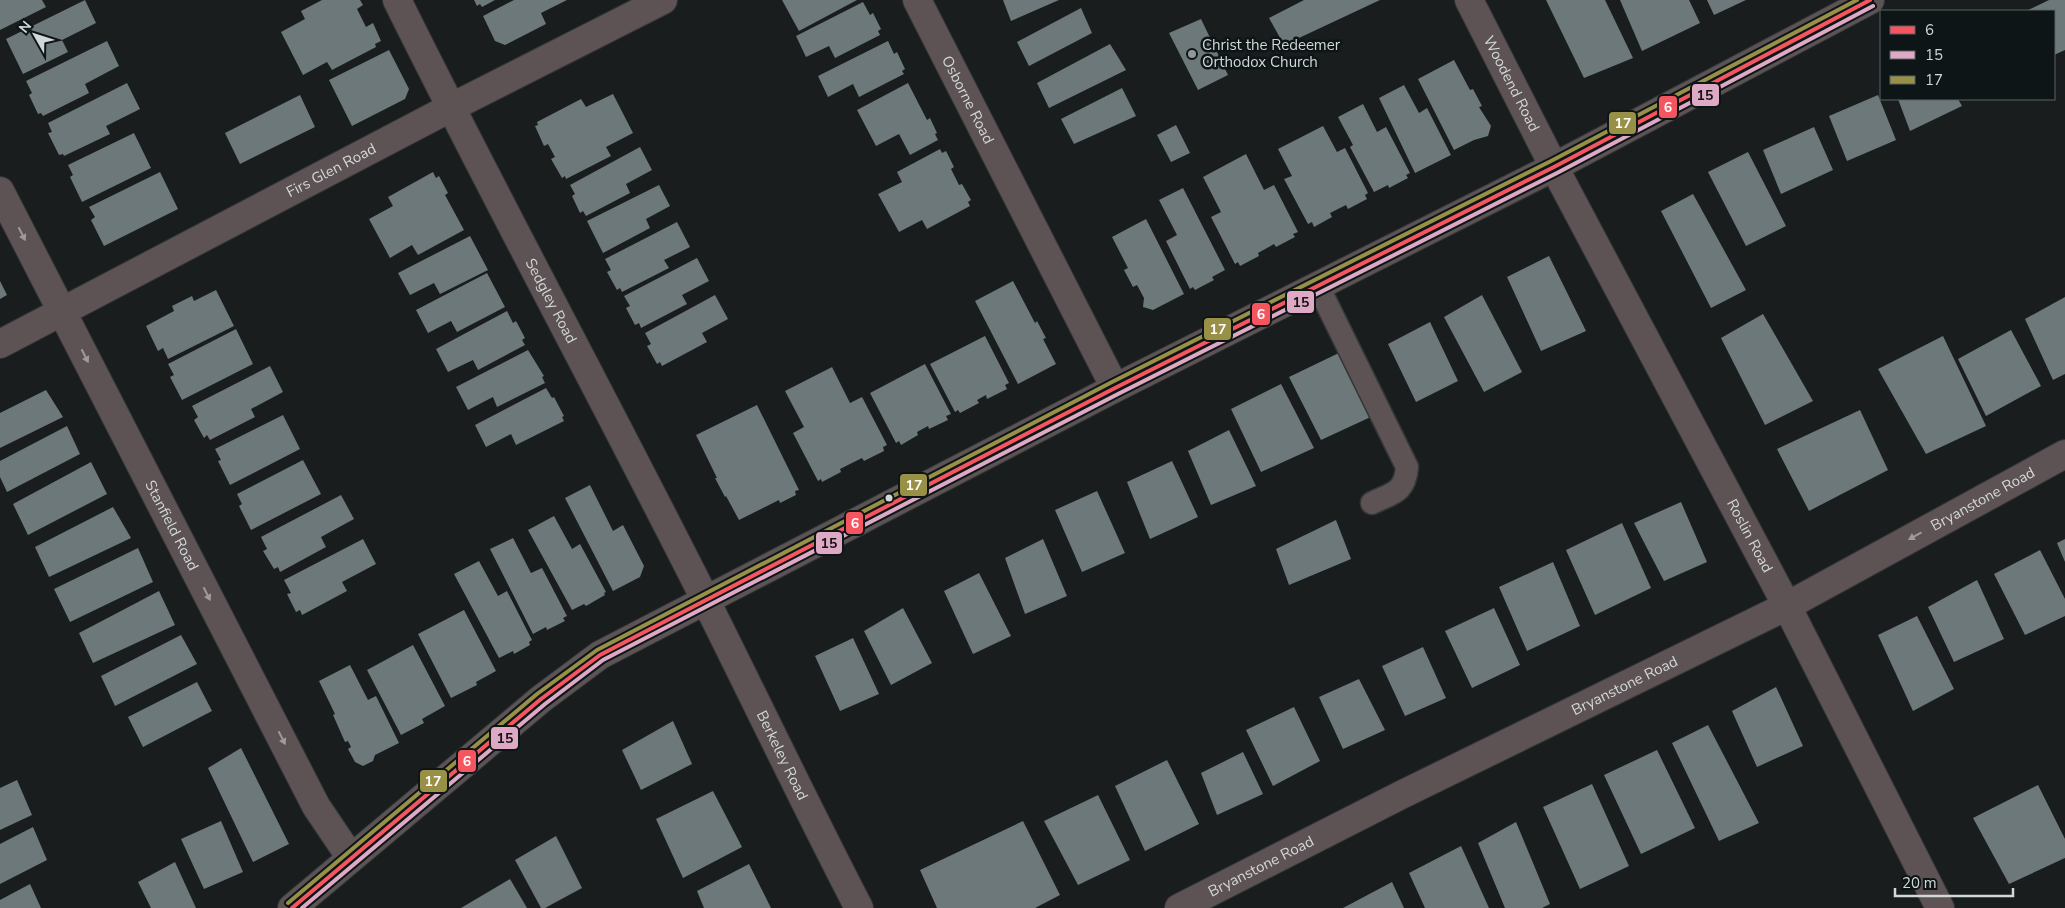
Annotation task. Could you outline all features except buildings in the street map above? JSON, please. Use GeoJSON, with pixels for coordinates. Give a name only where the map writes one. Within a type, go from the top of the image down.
{"type":"FeatureCollection","features":[{"type":"Feature","properties":{"kind":"main road"},"geometry":{"type":"LineString","coordinates":[[292,908],[541,699],[600,656],[1115,388],[1554,167],[1870,0]]}},
{"type":"Feature","properties":{"kind":"street","name":"Sedgley Road"},"geometry":{"type":"LineString","coordinates":[[396,0],[450,108],[706,600]]}},
{"type":"Feature","properties":{"kind":"street","name":"Firs Glen Road"},"geometry":{"type":"LineString","coordinates":[[0,344],[450,108],[664,0]]}},
{"type":"Feature","properties":{"kind":"street","name":"Osborne Road"},"geometry":{"type":"LineString","coordinates":[[918,0],[1115,388]]}},
{"type":"Feature","properties":{"kind":"street","name":"Woodend Road"},"geometry":{"type":"LineString","coordinates":[[1469,0],[1554,167]]}},
{"type":"Feature","properties":{"kind":"street","name":"Roslin Road"},"geometry":{"type":"LineString","coordinates":[[1554,167],[1787,606],[1940,908]]}},
{"type":"Feature","properties":{"kind":"street","name":"Stanfield Road"},"geometry":{"type":"LineString","coordinates":[[0,191],[316,806],[351,858]]}},
{"type":"Feature","properties":{"kind":"street","name":"Bryanstone Road"},"geometry":{"type":"LineString","coordinates":[[1178,908],[1401,795],[1787,606],[2065,454]]}},
{"type":"Feature","properties":{"kind":"street","name":"Berkeley Road"},"geometry":{"type":"LineString","coordinates":[[706,600],[859,908]]}},
{"type":"Feature","properties":{"kind":"lane"},"geometry":{"type":"LineString","coordinates":[[1318,286],[1407,467],[1406,480],[1399,489],[1372,504]]}},
{"type":"Feature","properties":{"kind":"transit line","name":"17"},"geometry":{"type":"LineString","coordinates":[[288,903],[537,694],[597,650],[1112,382],[1551,161],[1857,0]]}},
{"type":"Feature","properties":{"kind":"transit line","name":"6"},"geometry":{"type":"LineString","coordinates":[[292,908],[541,699],[600,655],[1115,388],[1554,167],[1870,0]]}},
{"type":"Feature","properties":{"kind":"transit line","name":"15"},"geometry":{"type":"LineString","coordinates":[[302,908],[545,704],[603,660],[1118,394],[1557,173],[1873,6]]}},
{"type":"Feature","properties":{"kind":"place","name":"Christ the Redeemer Orthodox Church"},"geometry":{"type":"Point","coordinates":[1192,54]}}]}
